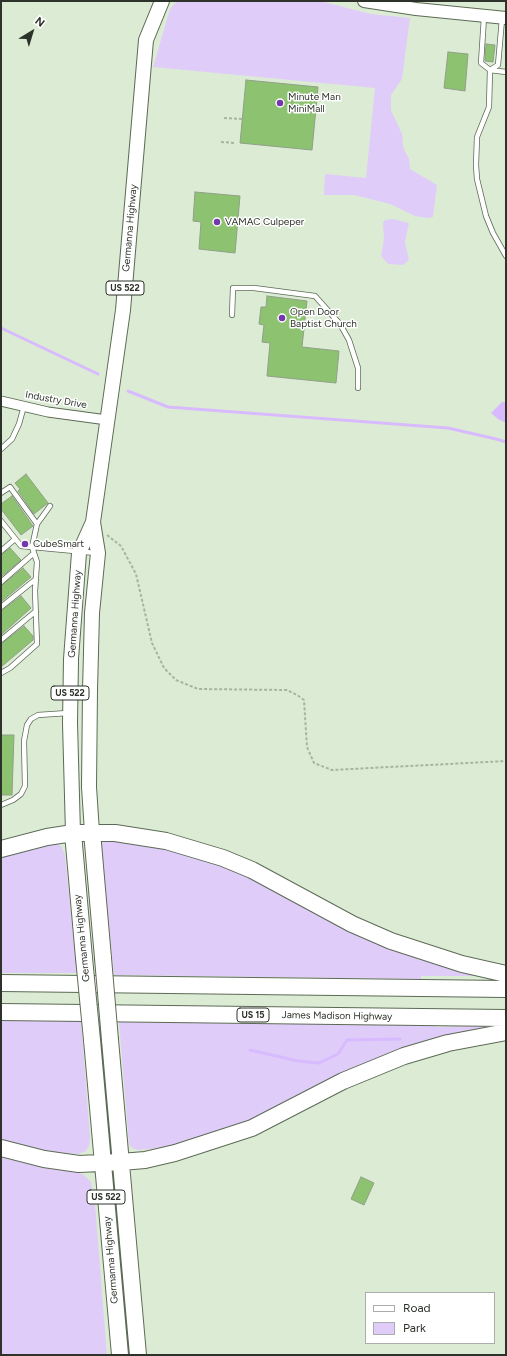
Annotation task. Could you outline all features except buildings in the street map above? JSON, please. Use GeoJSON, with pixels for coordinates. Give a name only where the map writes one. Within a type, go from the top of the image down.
{"type":"FeatureCollection","features":[{"type":"Feature","properties":{"kind":"highway"},"geometry":{"type":"LineString","coordinates":[[1,849],[47,837],[92,832],[143,836],[201,850],[252,870],[352,924],[391,941],[462,964],[506,974]]}},
{"type":"Feature","properties":{"kind":"highway","name":"Germanna Highway"},"geometry":{"type":"LineString","coordinates":[[92,832],[138,1355]]}},
{"type":"Feature","properties":{"kind":"highway","name":"Germanna Highway"},"geometry":{"type":"LineString","coordinates":[[73,833],[120,1355]]}},
{"type":"Feature","properties":{"kind":"highway"},"geometry":{"type":"LineString","coordinates":[[1,983],[506,989]]}},
{"type":"Feature","properties":{"kind":"highway","name":"James Madison Highway"},"geometry":{"type":"LineString","coordinates":[[1,1012],[506,1018]]}},
{"type":"Feature","properties":{"kind":"highway"},"geometry":{"type":"LineString","coordinates":[[1,1148],[63,1162],[102,1163],[145,1160],[175,1153],[252,1128],[343,1081],[404,1056],[448,1043],[506,1032]]}},
{"type":"Feature","properties":{"kind":"main road","name":"Germanna Highway"},"geometry":{"type":"LineString","coordinates":[[92,832],[89,787],[90,690],[92,613],[98,553],[93,522],[123,310],[146,40],[162,1]]}},
{"type":"Feature","properties":{"kind":"main road","name":"Germanna Highway"},"geometry":{"type":"LineString","coordinates":[[146,52],[153,42],[162,16],[172,1]]}},
{"type":"Feature","properties":{"kind":"main road","name":"Germanna Highway"},"geometry":{"type":"LineString","coordinates":[[73,833],[70,713],[71,650],[79,552],[93,522]]}},
{"type":"Feature","properties":{"kind":"street"},"geometry":{"type":"LineString","coordinates":[[364,1],[504,18]]}},
{"type":"Feature","properties":{"kind":"street","name":"Industry Drive"},"geometry":{"type":"LineString","coordinates":[[1,401],[48,412],[107,420]]}},
{"type":"Feature","properties":{"kind":"lane"},"geometry":{"type":"LineString","coordinates":[[484,16],[481,63],[490,70],[506,72]]}},
{"type":"Feature","properties":{"kind":"lane"},"geometry":{"type":"LineString","coordinates":[[490,70],[498,65],[504,18]]}},
{"type":"Feature","properties":{"kind":"lane"},"geometry":{"type":"LineString","coordinates":[[490,70],[489,107],[477,137],[477,180],[486,216],[493,233],[506,256]]}},
{"type":"Feature","properties":{"kind":"lane"},"geometry":{"type":"LineString","coordinates":[[232,315],[233,288],[254,288],[315,296],[340,324],[349,340],[358,368],[358,388]]}},
{"type":"Feature","properties":{"kind":"lane"},"geometry":{"type":"LineString","coordinates":[[1,449],[12,438],[19,424],[24,406]]}},
{"type":"Feature","properties":{"kind":"lane"},"geometry":{"type":"LineString","coordinates":[[1,493],[10,487],[38,524]]}},
{"type":"Feature","properties":{"kind":"lane"},"geometry":{"type":"LineString","coordinates":[[1,673],[10,668],[37,644],[37,562],[32,547],[38,524],[50,506]]}},
{"type":"Feature","properties":{"kind":"lane"},"geometry":{"type":"LineString","coordinates":[[1,522],[21,546],[98,553]]}},
{"type":"Feature","properties":{"kind":"lane"},"geometry":{"type":"LineString","coordinates":[[1,551],[15,539]]}},
{"type":"Feature","properties":{"kind":"lane"},"geometry":{"type":"LineString","coordinates":[[1,582],[34,553]]}},
{"type":"Feature","properties":{"kind":"lane"},"geometry":{"type":"LineString","coordinates":[[1,607],[36,579]]}},
{"type":"Feature","properties":{"kind":"lane"},"geometry":{"type":"LineString","coordinates":[[1,640],[36,611]]}},
{"type":"Feature","properties":{"kind":"lane"},"geometry":{"type":"LineString","coordinates":[[1,805],[13,800],[21,794],[24,786],[24,741],[27,725],[31,719],[38,715],[70,713]]}},
{"type":"Feature","properties":{"kind":"path"},"geometry":{"type":"LineString","coordinates":[[224,118],[242,119]]}},
{"type":"Feature","properties":{"kind":"path"},"geometry":{"type":"LineString","coordinates":[[222,142],[235,143]]}},
{"type":"Feature","properties":{"kind":"path"},"geometry":{"type":"LineString","coordinates":[[93,522],[121,546],[129,558],[136,574],[152,643],[164,668],[176,680],[198,689],[287,690],[297,695],[304,700],[307,747],[314,763],[332,770],[506,761]]}},
{"type":"Feature","properties":{"kind":"green space"},"geometry":{"type":"Polygon","coordinates":[[[177,1],[320,1],[371,14],[410,18],[402,79],[391,95],[391,110],[402,134],[403,147],[409,159],[410,169],[437,185],[433,217],[427,218],[415,216],[390,204],[354,195],[324,195],[325,174],[366,178],[375,88],[153,67],[170,9],[177,1]]]}},
{"type":"Feature","properties":{"kind":"green space"},"geometry":{"type":"Polygon","coordinates":[[[393,219],[409,223],[405,242],[409,260],[403,265],[388,264],[381,256],[384,239],[383,223],[385,220],[393,219]]]}},
{"type":"Feature","properties":{"kind":"green space"},"geometry":{"type":"Polygon","coordinates":[[[104,839],[197,853],[484,976],[421,976],[421,979],[114,975],[100,846],[104,839]]]}},
{"type":"Feature","properties":{"kind":"green space"},"geometry":{"type":"Polygon","coordinates":[[[56,843],[61,846],[65,855],[77,973],[1,973],[1,854],[56,843]]]}},
{"type":"Feature","properties":{"kind":"green space"},"geometry":{"type":"Polygon","coordinates":[[[1,1020],[81,1020],[90,1138],[89,1146],[86,1151],[78,1154],[45,1151],[1,1141],[1,1020]]]}},
{"type":"Feature","properties":{"kind":"green space"},"geometry":{"type":"Polygon","coordinates":[[[119,1022],[286,1024],[435,1023],[436,1027],[504,1025],[485,1030],[257,1120],[172,1147],[138,1150],[132,1148],[129,1144],[119,1022]]]}},
{"type":"Feature","properties":{"kind":"green space"},"geometry":{"type":"Polygon","coordinates":[[[1,1154],[75,1171],[84,1175],[91,1182],[95,1204],[107,1355],[1,1355],[1,1154]]]}},
{"type":"Feature","properties":{"kind":"shaded area"},"geometry":{"type":"Polygon","coordinates":[[[502,402],[506,402],[506,423],[491,413],[502,402]]]}},
{"type":"Feature","properties":{"kind":"waterway"},"geometry":{"type":"LineString","coordinates":[[1,328],[98,374]]}},
{"type":"Feature","properties":{"kind":"waterway"},"geometry":{"type":"LineString","coordinates":[[128,391],[168,407],[448,428],[506,442]]}},
{"type":"Feature","properties":{"kind":"waterway"},"geometry":{"type":"LineString","coordinates":[[250,1050],[298,1061],[319,1063],[338,1054],[347,1040],[400,1039]]}},
{"type":"Feature","properties":{"kind":"place","name":"Minute Man MiniMall"},"geometry":{"type":"Point","coordinates":[280,103]}},
{"type":"Feature","properties":{"kind":"place","name":"VAMAC Culpeper"},"geometry":{"type":"Point","coordinates":[217,222]}},
{"type":"Feature","properties":{"kind":"place","name":"Open Door Baptist Church"},"geometry":{"type":"Point","coordinates":[282,318]}},
{"type":"Feature","properties":{"kind":"place","name":"CubeSmart"},"geometry":{"type":"Point","coordinates":[25,544]}}]}
